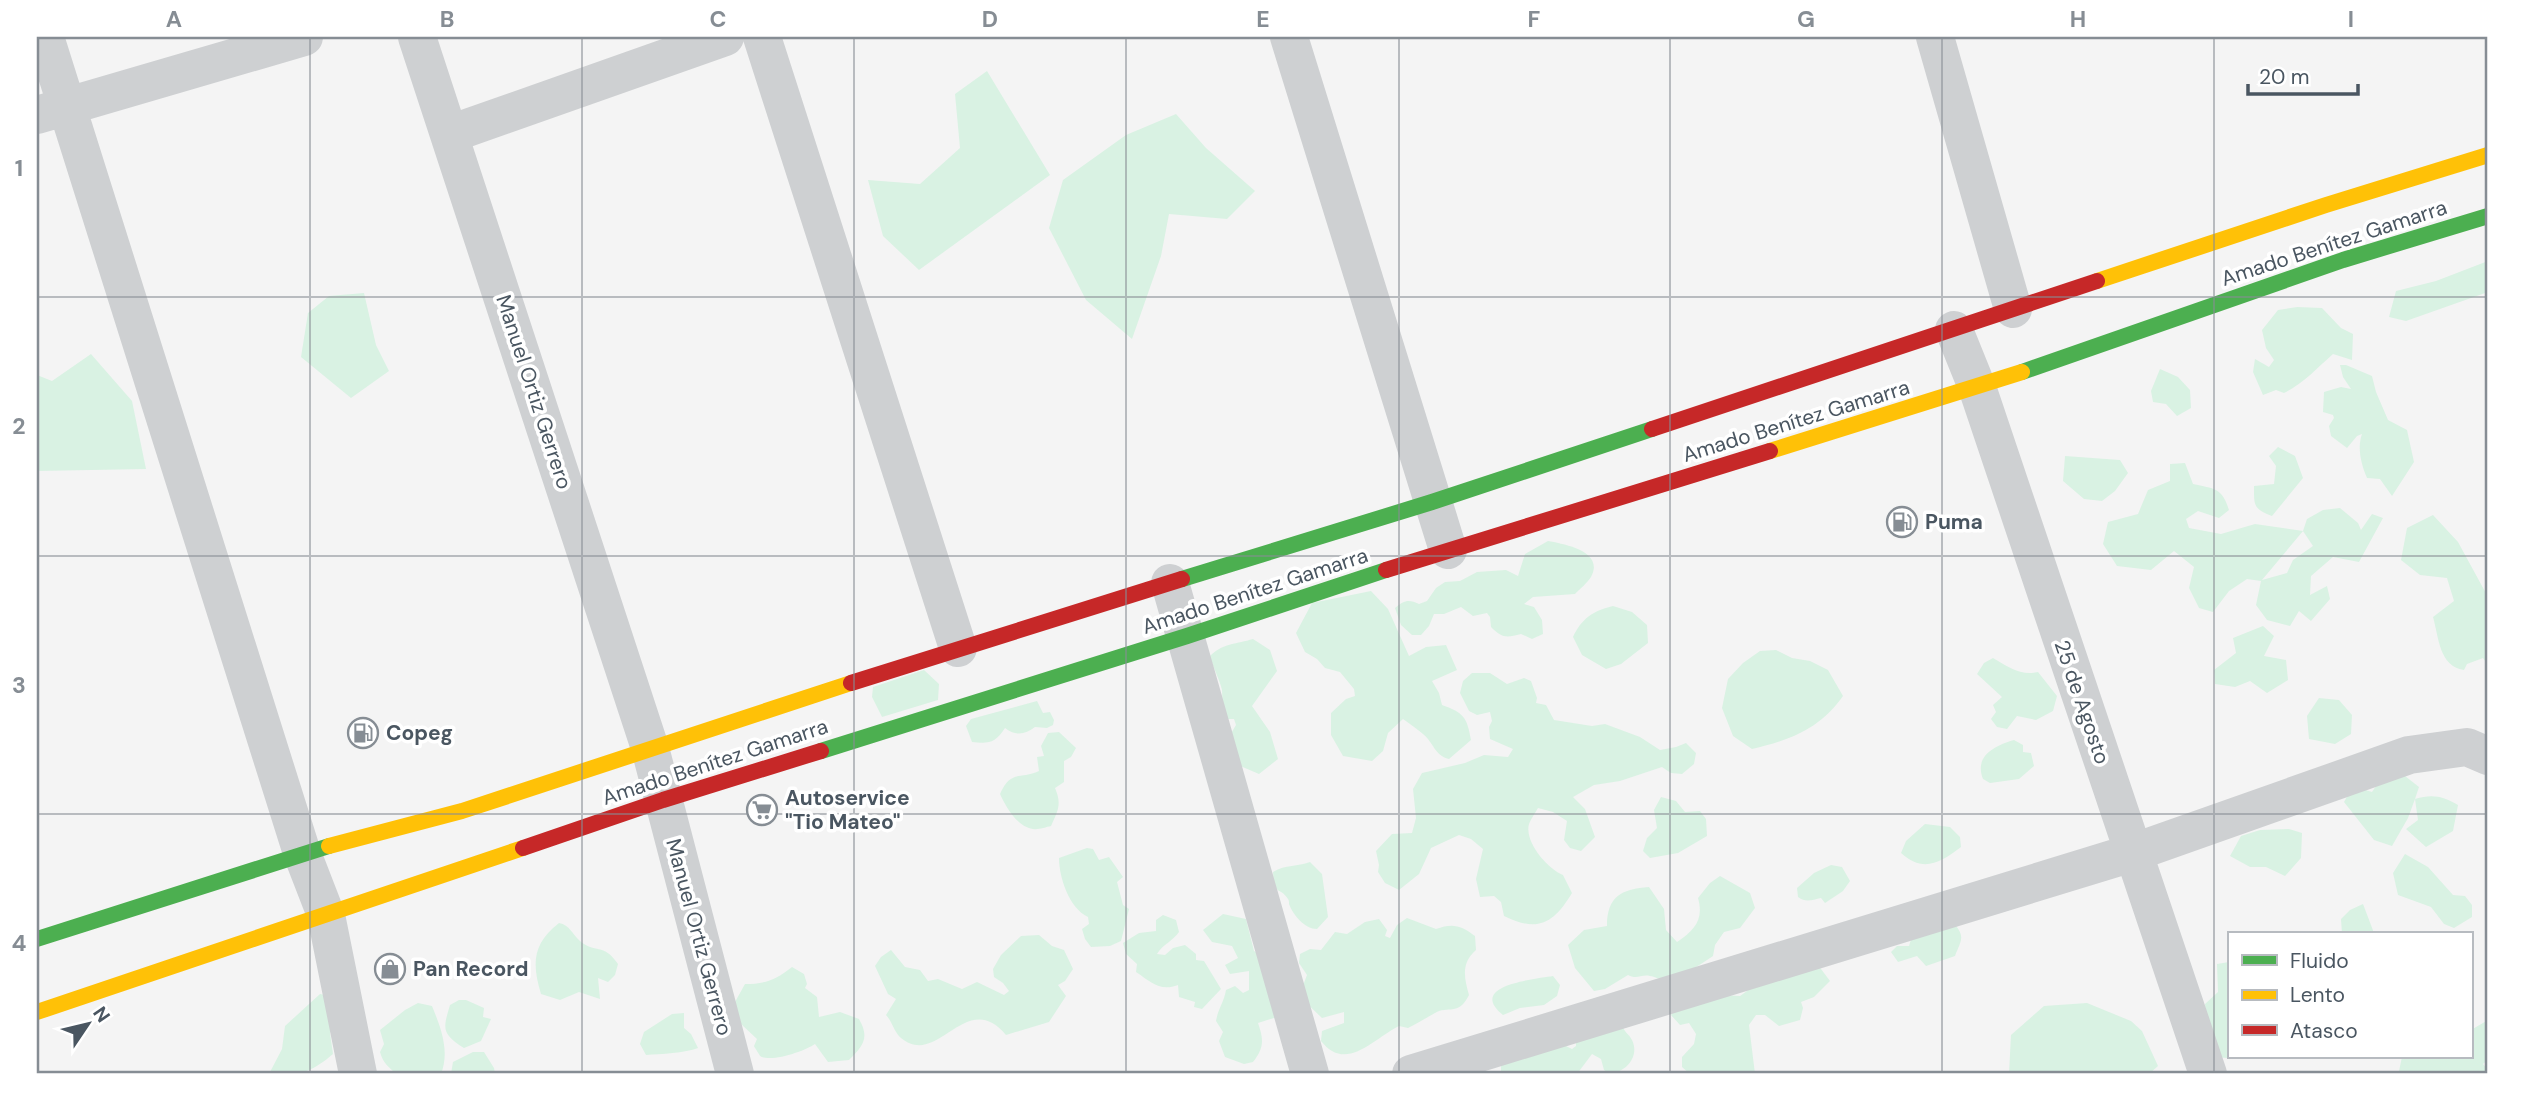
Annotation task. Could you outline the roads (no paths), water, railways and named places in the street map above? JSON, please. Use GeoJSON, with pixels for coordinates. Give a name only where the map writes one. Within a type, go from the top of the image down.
{"type":"FeatureCollection","features":[{"type":"Feature","properties":{"kind":"main road","name":"Amado Benítez Gamarra"},"geometry":{"type":"LineString","coordinates":[[37,939],[302,853],[464,817],[650,748],[958,648],[1432,502],[2013,309],[2328,211],[2488,155]]}},
{"type":"Feature","properties":{"kind":"main road","name":"Amado Benítez Gamarra"},"geometry":{"type":"LineString","coordinates":[[37,1012],[326,915],[477,856],[1187,636],[1448,550],[1977,387],[2341,255],[2488,216]]}},
{"type":"Feature","properties":{"kind":"street"},"geometry":{"type":"LineString","coordinates":[[45,37],[52,111],[302,853],[326,915],[358,1074]]}},
{"type":"Feature","properties":{"kind":"street"},"geometry":{"type":"LineString","coordinates":[[52,111],[304,37]]}},
{"type":"Feature","properties":{"kind":"street","name":"Manuel Ortiz Gerrero"},"geometry":{"type":"LineString","coordinates":[[417,37],[650,748],[735,1074]]}},
{"type":"Feature","properties":{"kind":"street"},"geometry":{"type":"LineString","coordinates":[[450,134],[725,37]]}},
{"type":"Feature","properties":{"kind":"street"},"geometry":{"type":"LineString","coordinates":[[762,37],[958,648]]}},
{"type":"Feature","properties":{"kind":"street"},"geometry":{"type":"LineString","coordinates":[[1289,37],[1448,550]]}},
{"type":"Feature","properties":{"kind":"street"},"geometry":{"type":"LineString","coordinates":[[1935,37],[2013,309]]}},
{"type":"Feature","properties":{"kind":"street","name":"25 de Agosto"},"geometry":{"type":"LineString","coordinates":[[1954,330],[1977,387],[2208,1074]]}},
{"type":"Feature","properties":{"kind":"street"},"geometry":{"type":"LineString","coordinates":[[1170,583],[1310,1074]]}},
{"type":"Feature","properties":{"kind":"street"},"geometry":{"type":"LineString","coordinates":[[1411,1074],[2132,853],[2409,755],[2467,747],[2488,756]]}},
{"type":"Feature","properties":{"kind":"place","name":"Puma"},"geometry":{"type":"Point","coordinates":[1902,522]}},
{"type":"Feature","properties":{"kind":"place","name":"Copeg"},"geometry":{"type":"Point","coordinates":[363,733]}},
{"type":"Feature","properties":{"kind":"place","name":"Autoservice \"Tio Mateo\""},"geometry":{"type":"Point","coordinates":[762,810]}},
{"type":"Feature","properties":{"kind":"place","name":"Pan Record"},"geometry":{"type":"Point","coordinates":[390,969]}}]}
